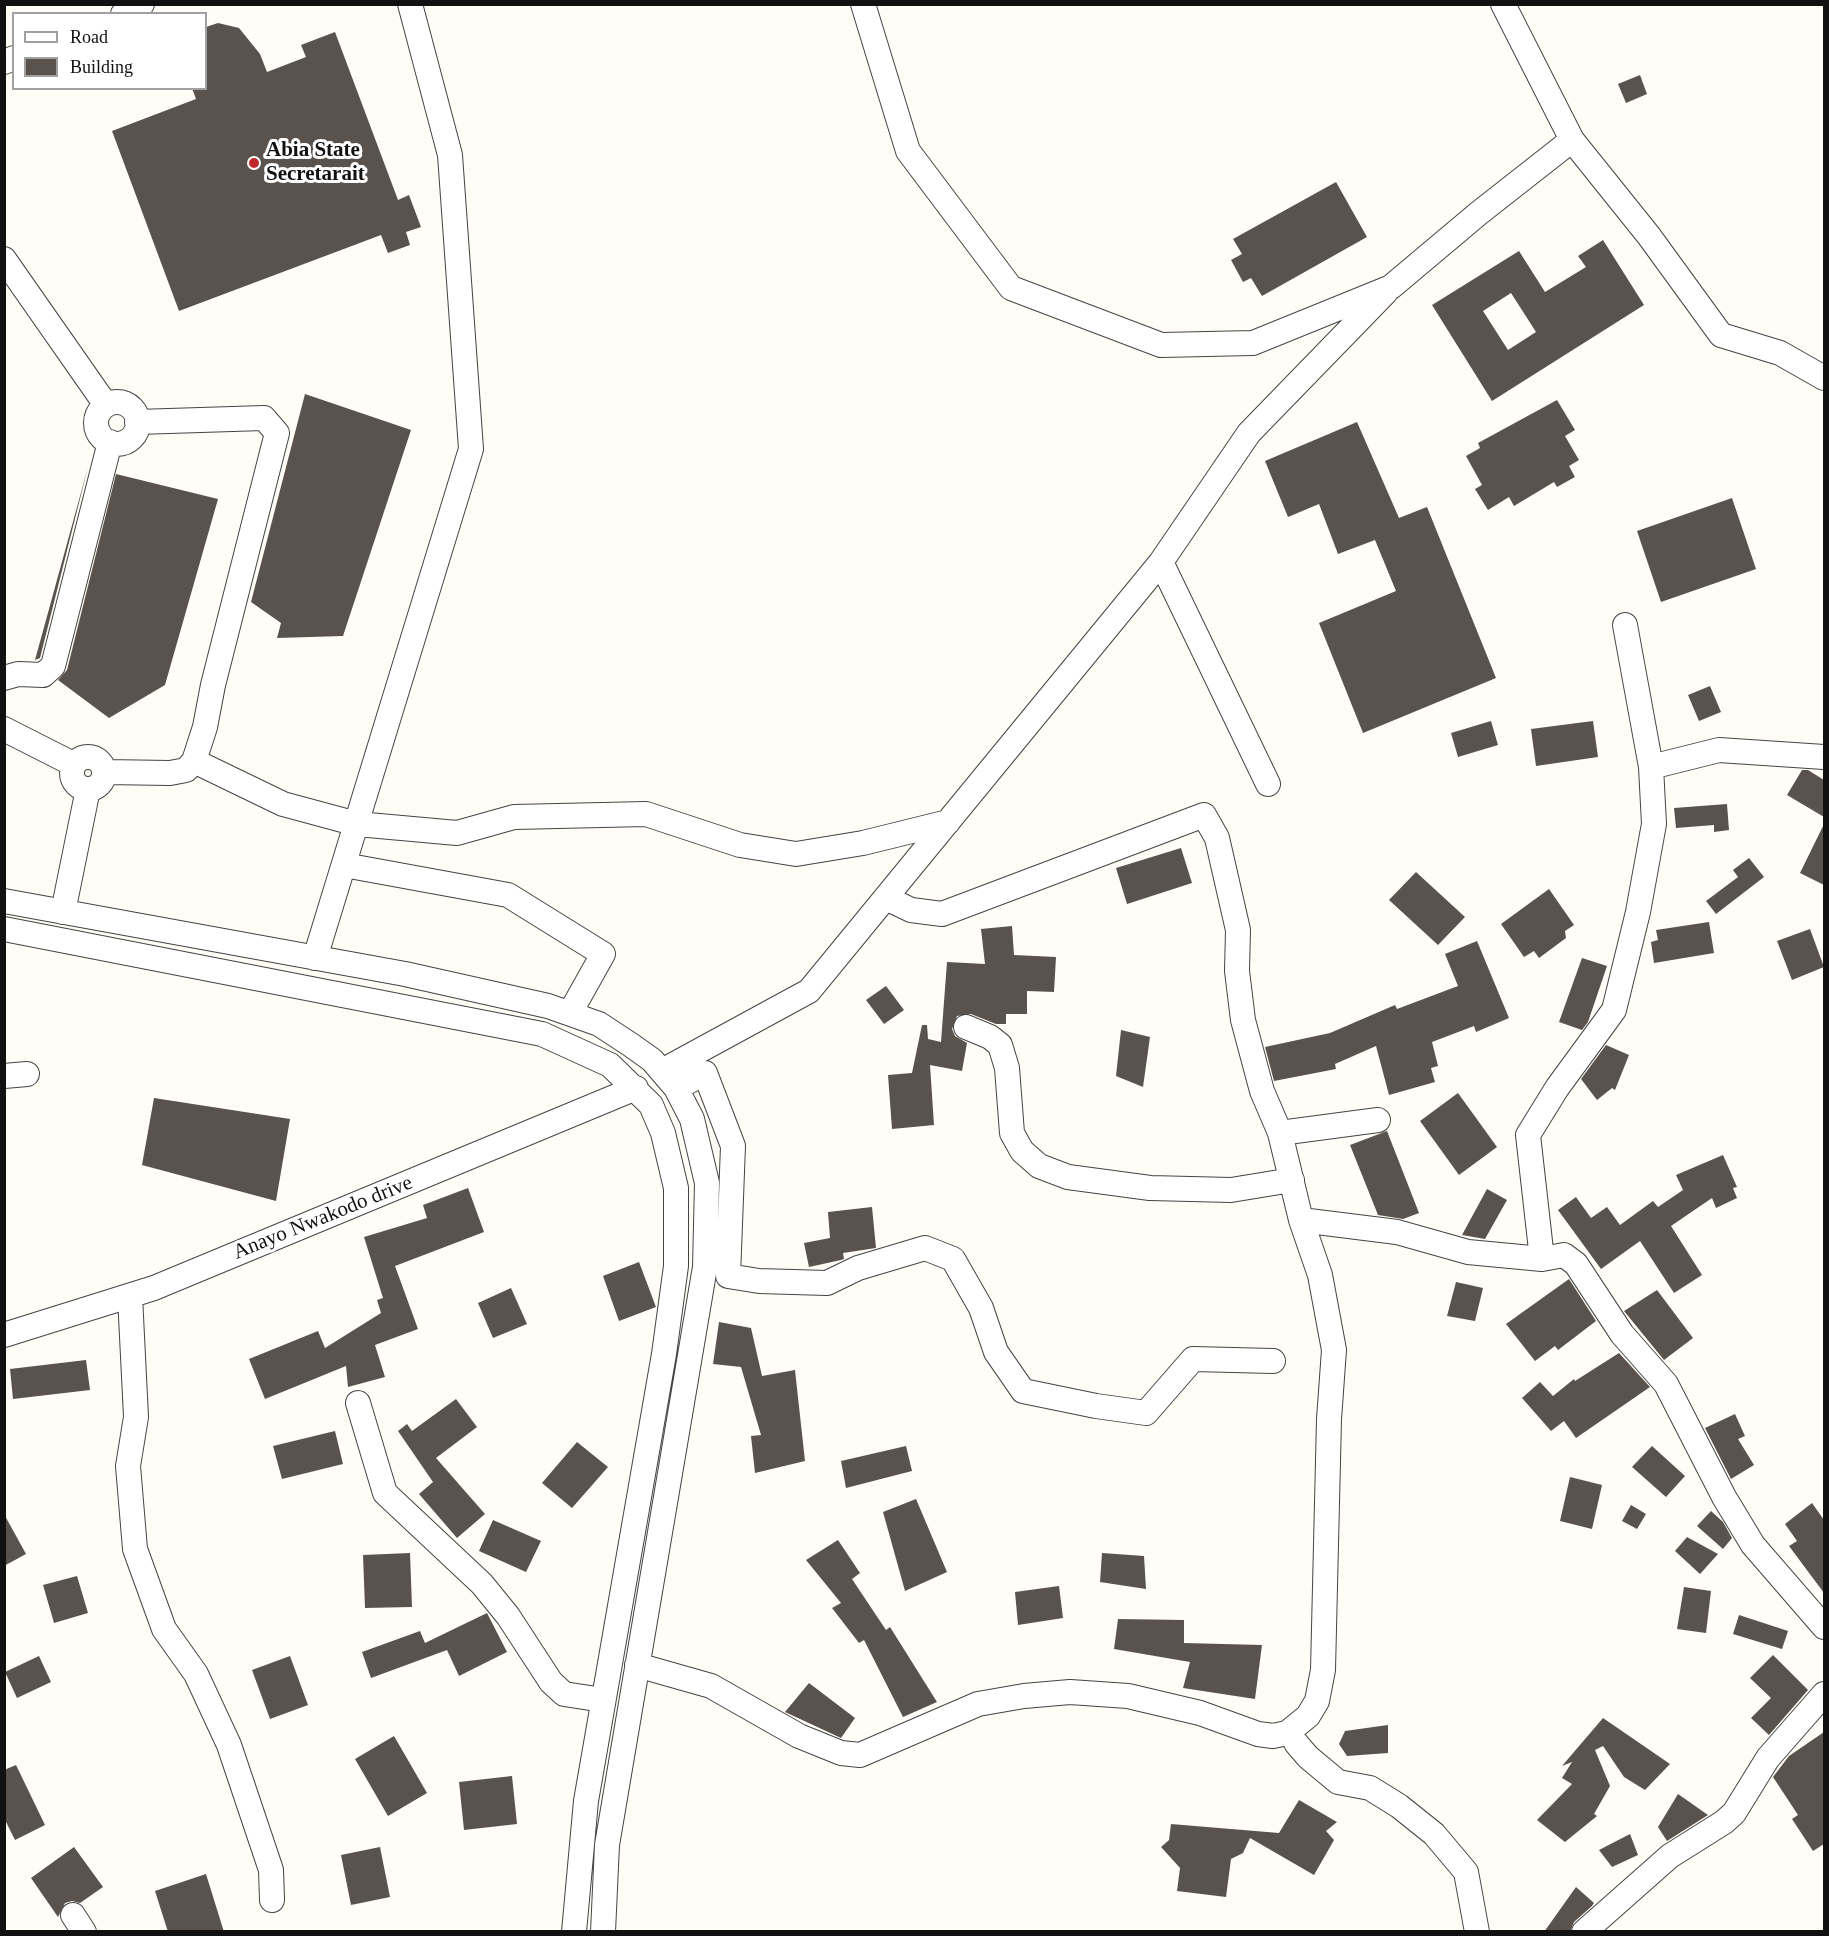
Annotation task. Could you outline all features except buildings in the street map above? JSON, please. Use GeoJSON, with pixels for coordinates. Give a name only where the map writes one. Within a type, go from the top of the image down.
{"type":"FeatureCollection","features":[{"type":"Feature","properties":{"kind":"street"},"geometry":{"type":"LineString","coordinates":[[127,12],[142,4]]}},
{"type":"Feature","properties":{"kind":"street"},"geometry":{"type":"LineString","coordinates":[[315,958],[471,449],[450,155],[410,4]]}},
{"type":"Feature","properties":{"kind":"street"},"geometry":{"type":"LineString","coordinates":[[863,4],[908,151],[1011,288],[1161,345],[1253,343],[1391,287]]}},
{"type":"Feature","properties":{"kind":"street"},"geometry":{"type":"LineString","coordinates":[[1503,4],[1572,140],[1649,236],[1721,335],[1780,353],[1824,378]]}},
{"type":"Feature","properties":{"kind":"street"},"geometry":{"type":"LineString","coordinates":[[669,1079],[809,991],[1161,562],[1249,433],[1391,287],[1479,213],[1572,140]]}},
{"type":"Feature","properties":{"kind":"street"},"geometry":{"type":"LineString","coordinates":[[4,259],[106,405]]}},
{"type":"Feature","properties":{"kind":"street"},"geometry":{"type":"LineString","coordinates":[[112,402],[132,409],[138,422],[137,429],[129,440],[116,444],[110,442],[97,429],[97,416],[106,405],[112,402]]}},
{"type":"Feature","properties":{"kind":"street"},"geometry":{"type":"LineString","coordinates":[[105,772],[170,773],[186,770],[194,761],[205,727],[213,685],[277,433],[264,418],[138,422]]}},
{"type":"Feature","properties":{"kind":"street"},"geometry":{"type":"LineString","coordinates":[[4,678],[18,674],[43,675],[53,666],[110,442]]}},
{"type":"Feature","properties":{"kind":"street"},"geometry":{"type":"LineString","coordinates":[[1161,562],[1268,784]]}},
{"type":"Feature","properties":{"kind":"street"},"geometry":{"type":"LineString","coordinates":[[1542,1259],[1528,1135],[1557,1088],[1614,1010],[1638,912],[1654,824],[1651,767],[1625,625]]}},
{"type":"Feature","properties":{"kind":"street"},"geometry":{"type":"LineString","coordinates":[[4,729],[73,764]]}},
{"type":"Feature","properties":{"kind":"street"},"geometry":{"type":"LineString","coordinates":[[1651,767],[1719,750],[1824,757]]}},
{"type":"Feature","properties":{"kind":"street"},"geometry":{"type":"LineString","coordinates":[[87,756],[96,758],[102,764],[105,772],[103,781],[97,787],[88,789],[80,788],[73,781],[71,773],[73,764],[79,758],[87,756]]}},
{"type":"Feature","properties":{"kind":"street"},"geometry":{"type":"LineString","coordinates":[[194,761],[283,804],[357,824],[457,833],[514,817],[646,814],[740,845],[796,854],[863,843],[948,822]]}},
{"type":"Feature","properties":{"kind":"street"},"geometry":{"type":"LineString","coordinates":[[63,912],[88,789]]}},
{"type":"Feature","properties":{"kind":"street"},"geometry":{"type":"LineString","coordinates":[[637,1665],[711,1686],[799,1736],[841,1754],[860,1755],[978,1704],[1070,1692],[1128,1696],[1200,1713],[1258,1734],[1273,1736],[1287,1733],[1308,1716],[1317,1701],[1323,1670],[1329,1419],[1334,1350],[1320,1275],[1301,1220],[1280,1133],[1262,1090],[1243,1020],[1237,971],[1238,930],[1217,838],[1204,815],[942,914],[911,910],[886,898]]}},
{"type":"Feature","properties":{"kind":"street"},"geometry":{"type":"LineString","coordinates":[[344,865],[508,895],[603,954],[570,1013]]}},
{"type":"Feature","properties":{"kind":"street"},"geometry":{"type":"LineString","coordinates":[[4,901],[315,958],[549,1005],[598,1024],[652,1060],[669,1079],[693,1119],[707,1183],[705,1267],[607,1845],[603,1932]]}},
{"type":"Feature","properties":{"kind":"street"},"geometry":{"type":"LineString","coordinates":[[4,929],[542,1034],[610,1065],[651,1105],[663,1134],[676,1188],[676,1266],[664,1354],[586,1801],[574,1932]]}},
{"type":"Feature","properties":{"kind":"street"},"geometry":{"type":"LineString","coordinates":[[966,1026],[990,1037],[1000,1045],[1007,1068],[1012,1132],[1022,1152],[1039,1166],[1068,1177],[1150,1188],[1231,1190],[1292,1180]]}},
{"type":"Feature","properties":{"kind":"street"},"geometry":{"type":"LineString","coordinates":[[669,1079],[705,1073],[733,1146],[728,1276],[759,1281],[828,1283],[858,1268],[925,1248],[953,1259],[981,1308],[996,1353],[1023,1391],[1096,1406],[1146,1413],[1193,1359],[1273,1361]]}},
{"type":"Feature","properties":{"kind":"street","name":"Anayo Nwakodo drive"},"geometry":{"type":"LineString","coordinates":[[4,1335],[130,1296],[636,1088]]}},
{"type":"Feature","properties":{"kind":"street"},"geometry":{"type":"LineString","coordinates":[[1280,1133],[1378,1120]]}},
{"type":"Feature","properties":{"kind":"street"},"geometry":{"type":"LineString","coordinates":[[1301,1220],[1397,1232],[1468,1252],[1542,1259],[1564,1255],[1576,1264],[1622,1334],[1666,1384],[1724,1497],[1753,1545],[1824,1627]]}},
{"type":"Feature","properties":{"kind":"street"},"geometry":{"type":"LineString","coordinates":[[130,1296],[136,1417],[128,1466],[135,1549],[164,1629],[196,1674],[229,1745],[271,1870],[272,1899]]}},
{"type":"Feature","properties":{"kind":"street"},"geometry":{"type":"LineString","coordinates":[[358,1403],[385,1493],[482,1584],[508,1616],[551,1682],[564,1694],[603,1700]]}},
{"type":"Feature","properties":{"kind":"street"},"geometry":{"type":"LineString","coordinates":[[1584,1932],[1670,1856],[1724,1822],[1734,1813],[1768,1758],[1824,1695]]}},
{"type":"Feature","properties":{"kind":"street"},"geometry":{"type":"LineString","coordinates":[[1296,1743],[1308,1757],[1338,1782],[1370,1788],[1399,1806],[1434,1834],[1466,1872],[1477,1932]]}},
{"type":"Feature","properties":{"kind":"place","name":"Abia State Secretarait"},"geometry":{"type":"Point","coordinates":[254,163]}}]}
